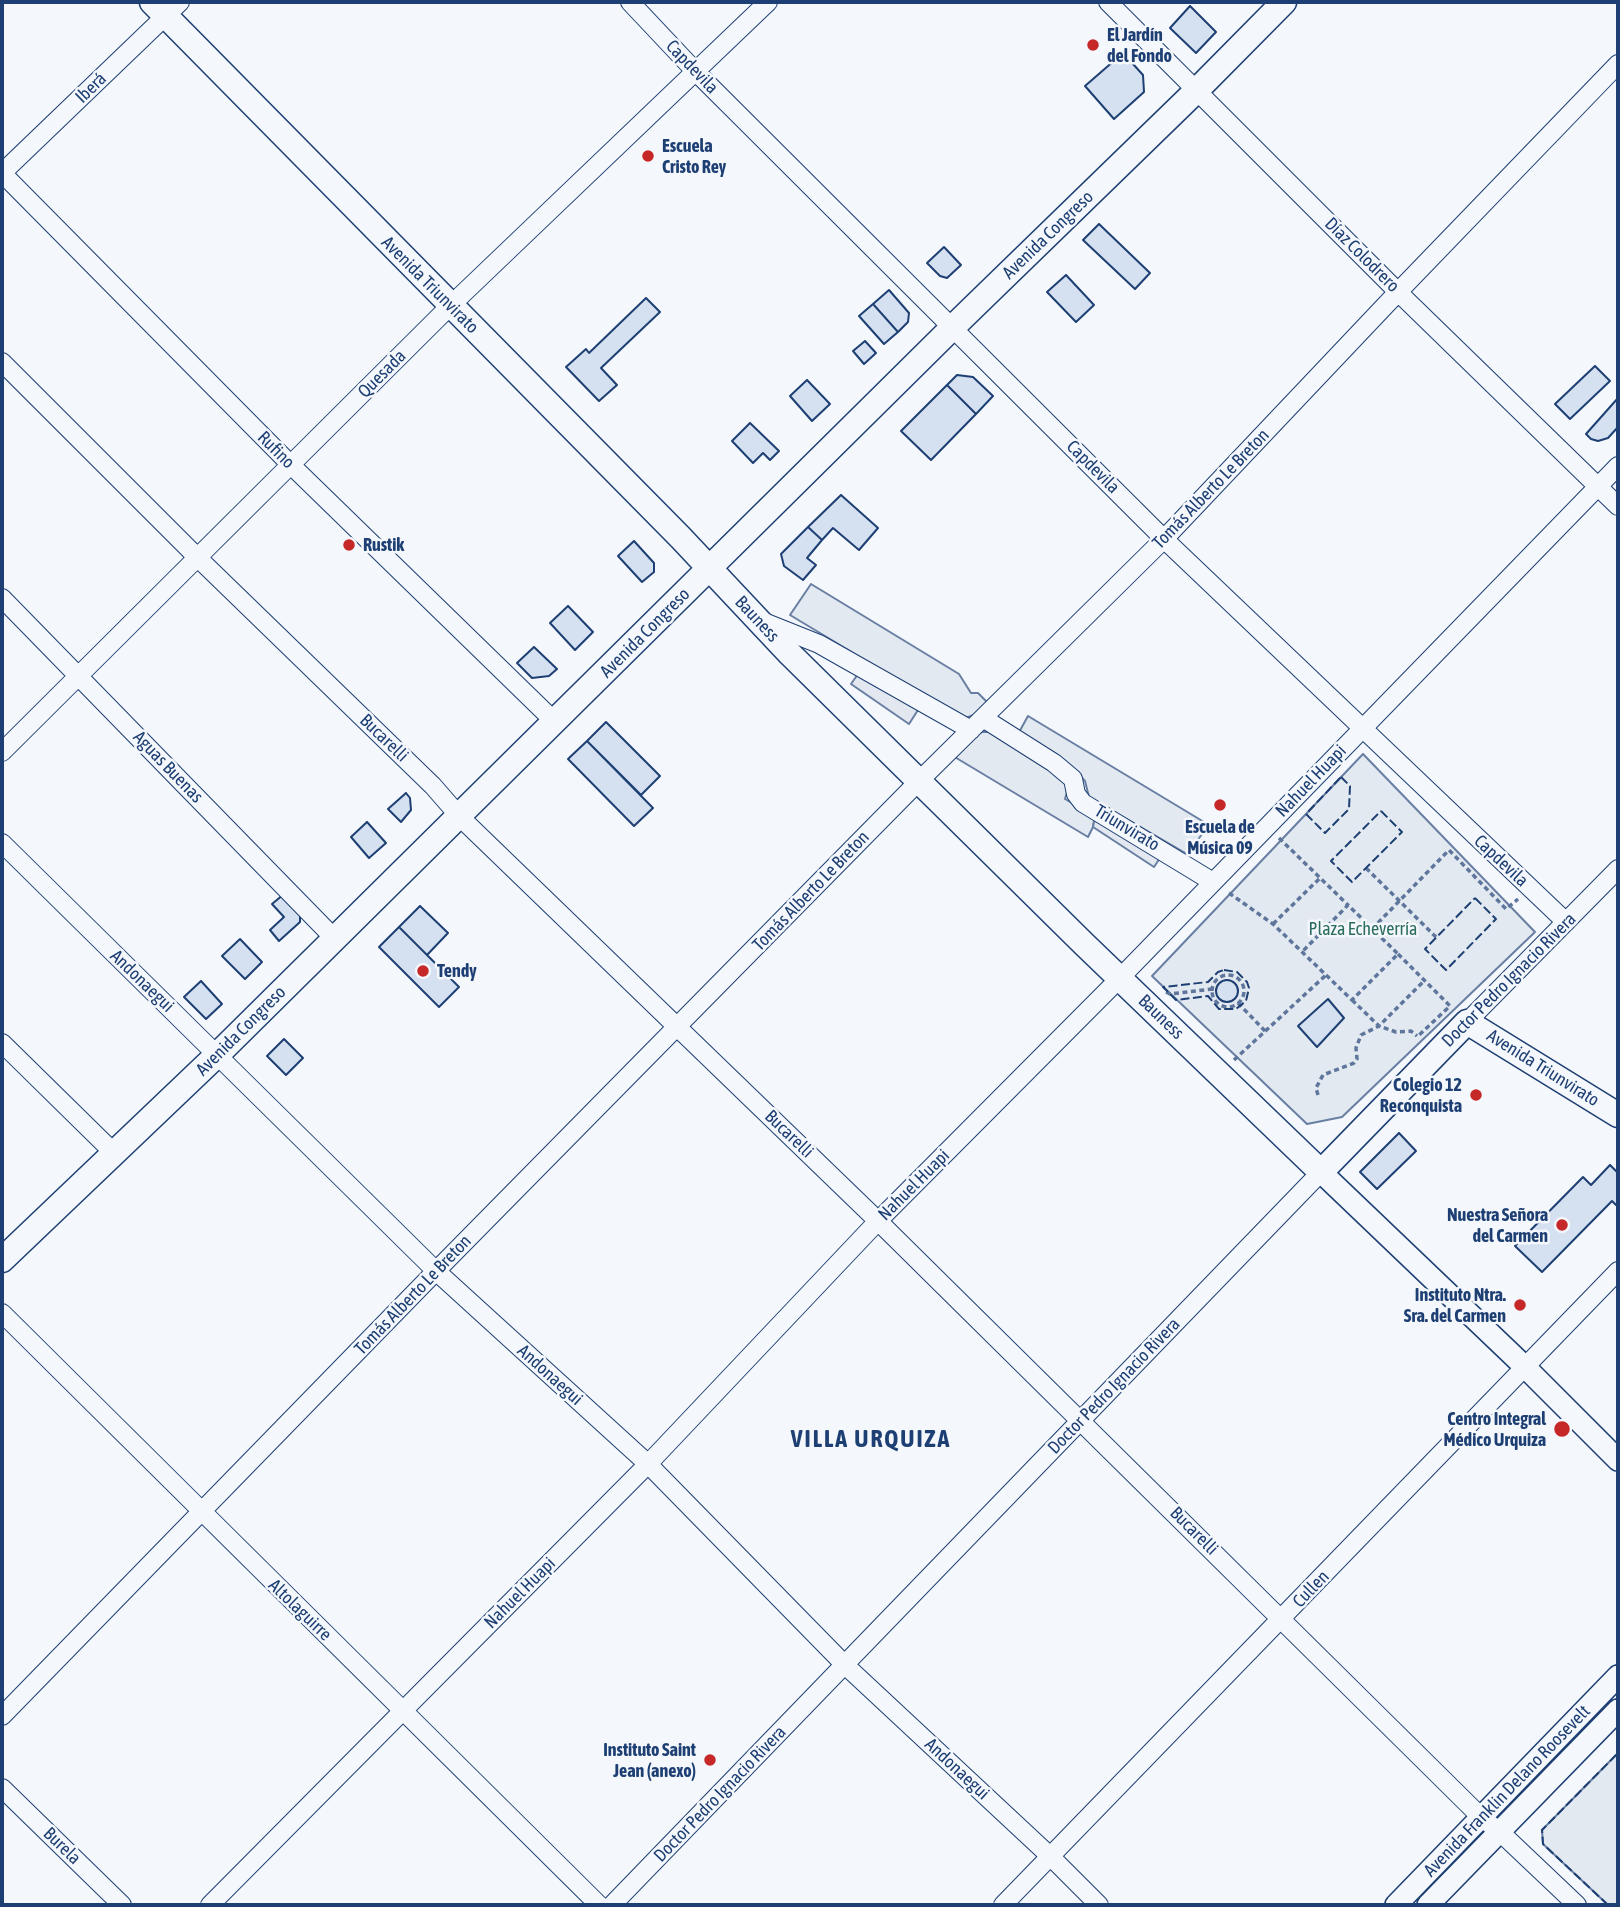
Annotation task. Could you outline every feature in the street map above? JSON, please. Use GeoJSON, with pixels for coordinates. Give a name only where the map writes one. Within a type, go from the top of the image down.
{"type":"FeatureCollection","features":[{"type":"Feature","properties":{"kind":"main road","name":"Avenida Congreso"},"geometry":{"type":"LineString","coordinates":[[2,1260],[218,1054],[460,817],[1284,2]]}},
{"type":"Feature","properties":{"kind":"main road","name":"Avenida Triunvirato"},"geometry":{"type":"LineString","coordinates":[[166,6],[450,306],[709,568]]}},
{"type":"Feature","properties":{"kind":"main road","name":"Bauness"},"geometry":{"type":"LineString","coordinates":[[709,568],[758,620],[1120,978],[1321,1172]]}},
{"type":"Feature","properties":{"kind":"main road","name":"Avenida Triunvirato"},"geometry":{"type":"LineString","coordinates":[[1467,1022],[1618,1115]]}},
{"type":"Feature","properties":{"kind":"main road","name":"Doctor Pedro Ignacio Rivera"},"geometry":{"type":"LineString","coordinates":[[1321,1172],[1467,1022]]}},
{"type":"Feature","properties":{"kind":"street","name":"Capdevila"},"geometry":{"type":"LineString","coordinates":[[630,2],[695,71],[1164,540],[1566,922]]}},
{"type":"Feature","properties":{"kind":"street","name":"Quesada"},"geometry":{"type":"LineString","coordinates":[[2,752],[450,306],[768,2]]}},
{"type":"Feature","properties":{"kind":"street","name":"Díaz Colodrero"},"geometry":{"type":"LineString","coordinates":[[1108,2],[1398,292],[1618,506]]}},
{"type":"Feature","properties":{"kind":"street","name":"Iberá"},"geometry":{"type":"LineString","coordinates":[[2,173],[166,6]]}},
{"type":"Feature","properties":{"kind":"street","name":"Tomás Alberto Le Breton"},"geometry":{"type":"LineString","coordinates":[[2,1716],[920,780],[1164,540],[1618,64]]}},
{"type":"Feature","properties":{"kind":"street","name":"Rufino"},"geometry":{"type":"LineString","coordinates":[[2,173],[290,464],[555,722]]}},
{"type":"Feature","properties":{"kind":"street","name":"Bucarelli"},"geometry":{"type":"LineString","coordinates":[[2,362],[197,557],[433,786],[460,817],[1082,1420],[1482,1818],[1577,1905]]}},
{"type":"Feature","properties":{"kind":"street","name":"Nahuel Huapi"},"geometry":{"type":"LineString","coordinates":[[210,1905],[648,1464],[878,1221],[1120,978],[1618,466]]}},
{"type":"Feature","properties":{"kind":"street","name":"Aguas Buenas"},"geometry":{"type":"LineString","coordinates":[[2,598],[334,938]]}},
{"type":"Feature","properties":{"kind":"street","name":"Triunvirato"},"geometry":{"type":"LineString","coordinates":[[758,620],[819,645],[1054,763],[1073,779],[1076,794],[1083,803],[1213,882]]}},
{"type":"Feature","properties":{"kind":"street","name":"Andonaegui"},"geometry":{"type":"LineString","coordinates":[[2,843],[436,1271],[648,1464],[845,1665],[1099,1905]]}},
{"type":"Feature","properties":{"kind":"street","name":"Doctor Pedro Ignacio Rivera"},"geometry":{"type":"LineString","coordinates":[[1467,1022],[1618,869]]}},
{"type":"Feature","properties":{"kind":"street"},"geometry":{"type":"LineString","coordinates":[[2,1043],[114,1153]]}},
{"type":"Feature","properties":{"kind":"street","name":"Doctor Pedro Ignacio Rivera"},"geometry":{"type":"LineString","coordinates":[[612,1905],[1321,1172]]}},
{"type":"Feature","properties":{"kind":"street","name":"Bauness"},"geometry":{"type":"LineString","coordinates":[[1321,1172],[1618,1460]]}},
{"type":"Feature","properties":{"kind":"street","name":"Cullen"},"geometry":{"type":"LineString","coordinates":[[1003,1905],[1618,1271]]}},
{"type":"Feature","properties":{"kind":"street","name":"Altolaguirre"},"geometry":{"type":"LineString","coordinates":[[2,1313],[599,1905]]}},
{"type":"Feature","properties":{"kind":"street","name":"Avenida Franklin Delano Roosevelt"},"geometry":{"type":"LineString","coordinates":[[1396,1905],[1618,1676]]}},
{"type":"Feature","properties":{"kind":"street","name":"Avenida Franklin Delano Roosevelt"},"geometry":{"type":"LineString","coordinates":[[1428,1905],[1618,1710]]}},
{"type":"Feature","properties":{"kind":"street","name":"Burela"},"geometry":{"type":"LineString","coordinates":[[2,1788],[122,1905]]}},
{"type":"Feature","properties":{"kind":"path"},"geometry":{"type":"LineString","coordinates":[[1213,882],[1273,924],[1379,1026],[1396,1032],[1411,1031],[1417,1037],[1450,1006],[1267,826]]}},
{"type":"Feature","properties":{"kind":"path"},"geometry":{"type":"LineString","coordinates":[[1372,929],[1449,850],[1506,909],[1531,889]]}},
{"type":"Feature","properties":{"kind":"path"},"geometry":{"type":"LineString","coordinates":[[1366,868],[1436,937]]}},
{"type":"Feature","properties":{"kind":"path"},"geometry":{"type":"LineString","coordinates":[[1273,924],[1320,878]]}},
{"type":"Feature","properties":{"kind":"path"},"geometry":{"type":"LineString","coordinates":[[1302,951],[1348,905]]}},
{"type":"Feature","properties":{"kind":"path"},"geometry":{"type":"LineString","coordinates":[[1352,1000],[1398,954]]}},
{"type":"Feature","properties":{"kind":"path"},"geometry":{"type":"LineString","coordinates":[[1229,975],[1235,976],[1244,989],[1244,994],[1238,1003],[1228,1007],[1219,1004],[1213,997],[1212,989],[1219,977],[1229,975]]}},
{"type":"Feature","properties":{"kind":"path"},"geometry":{"type":"LineString","coordinates":[[1220,1073],[1326,975]]}},
{"type":"Feature","properties":{"kind":"path"},"geometry":{"type":"LineString","coordinates":[[1318,1095],[1316,1088],[1323,1075],[1354,1063],[1361,1035],[1379,1026],[1425,980]]}},
{"type":"Feature","properties":{"kind":"path"},"geometry":{"type":"LineString","coordinates":[[1143,1000],[1160,989],[1170,994],[1212,989]]}},
{"type":"Feature","properties":{"kind":"path"},"geometry":{"type":"LineString","coordinates":[[1238,1003],[1266,1032]]}},
{"type":"Feature","properties":{"kind":"green space"},"geometry":{"type":"Polygon","coordinates":[[[811,584],[959,674],[971,693],[978,693],[987,702],[979,713],[963,719],[790,615],[811,584]]]}},
{"type":"Feature","properties":{"kind":"green space"},"geometry":{"type":"Polygon","coordinates":[[[1028,716],[1209,825],[1187,854],[1089,797],[1085,781],[1070,765],[1018,734],[1028,716]]]}},
{"type":"Feature","properties":{"kind":"green space"},"geometry":{"type":"Polygon","coordinates":[[[991,732],[1067,781],[1069,785],[1065,799],[1095,816],[1088,837],[953,756],[972,736],[991,732]]]}},
{"type":"Feature","properties":{"kind":"green space","name":"Plaza Echeverría"},"geometry":{"type":"Polygon","coordinates":[[[1363,754],[1535,932],[1342,1117],[1307,1124],[1152,976],[1363,754]]]}},
{"type":"Feature","properties":{"kind":"green space"},"geometry":{"type":"Polygon","coordinates":[[[1618,1753],[1618,1904],[1608,1905],[1543,1844],[1542,1830],[1618,1753]]]}},
{"type":"Feature","properties":{"kind":"shaded area"},"geometry":{"type":"Polygon","coordinates":[[[858,674],[918,710],[909,724],[851,684],[858,674]]]}},
{"type":"Feature","properties":{"kind":"shaded area"},"geometry":{"type":"Polygon","coordinates":[[[1095,816],[1160,858],[1154,867],[1093,827],[1095,816]]]}},
{"type":"Feature","properties":{"kind":"building"},"geometry":{"type":"Polygon","coordinates":[[[1190,6],[1216,32],[1196,53],[1170,28],[1190,6]]]}},
{"type":"Feature","properties":{"kind":"building"},"geometry":{"type":"Polygon","coordinates":[[[1123,53],[1143,75],[1144,92],[1114,119],[1085,86],[1123,53]]]}},
{"type":"Feature","properties":{"kind":"building"},"geometry":{"type":"Polygon","coordinates":[[[1099,224],[1150,273],[1135,289],[1083,240],[1099,224]]]}},
{"type":"Feature","properties":{"kind":"building"},"geometry":{"type":"Polygon","coordinates":[[[944,247],[961,265],[947,278],[940,276],[927,263],[944,247]]]}},
{"type":"Feature","properties":{"kind":"building"},"geometry":{"type":"Polygon","coordinates":[[[1066,275],[1094,305],[1076,322],[1047,292],[1066,275]]]}},
{"type":"Feature","properties":{"kind":"building"},"geometry":{"type":"Polygon","coordinates":[[[889,290],[909,313],[908,322],[898,332],[873,304],[889,290]]]}},
{"type":"Feature","properties":{"kind":"building"},"geometry":{"type":"Polygon","coordinates":[[[646,298],[660,312],[601,368],[617,385],[599,401],[566,367],[586,349],[589,353],[646,298]]]}},
{"type":"Feature","properties":{"kind":"building"},"geometry":{"type":"Polygon","coordinates":[[[873,304],[898,332],[884,344],[859,316],[873,304]]]}},
{"type":"Feature","properties":{"kind":"building"},"geometry":{"type":"Polygon","coordinates":[[[865,341],[876,353],[864,364],[853,351],[865,341]]]}},
{"type":"Feature","properties":{"kind":"building"},"geometry":{"type":"Polygon","coordinates":[[[1595,366],[1610,381],[1570,419],[1555,404],[1595,366]]]}},
{"type":"Feature","properties":{"kind":"building"},"geometry":{"type":"Polygon","coordinates":[[[957,375],[973,377],[993,396],[976,414],[947,385],[957,375]]]}},
{"type":"Feature","properties":{"kind":"building"},"geometry":{"type":"Polygon","coordinates":[[[807,380],[830,404],[812,421],[790,396],[807,380]]]}},
{"type":"Feature","properties":{"kind":"building"},"geometry":{"type":"Polygon","coordinates":[[[947,385],[976,414],[931,460],[901,431],[947,385]]]}},
{"type":"Feature","properties":{"kind":"building"},"geometry":{"type":"Polygon","coordinates":[[[1618,398],[1618,427],[1608,438],[1598,441],[1591,439],[1586,434],[1618,398]]]}},
{"type":"Feature","properties":{"kind":"building"},"geometry":{"type":"Polygon","coordinates":[[[750,423],[779,451],[770,460],[763,453],[753,463],[732,441],[750,423]]]}},
{"type":"Feature","properties":{"kind":"building"},"geometry":{"type":"Polygon","coordinates":[[[841,495],[878,528],[859,550],[833,528],[822,540],[808,527],[841,495]]]}},
{"type":"Feature","properties":{"kind":"building"},"geometry":{"type":"Polygon","coordinates":[[[808,527],[822,540],[807,558],[816,565],[803,580],[784,566],[781,554],[808,527]]]}},
{"type":"Feature","properties":{"kind":"building"},"geometry":{"type":"Polygon","coordinates":[[[634,541],[654,563],[654,572],[642,582],[618,556],[634,541]]]}},
{"type":"Feature","properties":{"kind":"building"},"geometry":{"type":"Polygon","coordinates":[[[568,606],[593,632],[575,650],[550,623],[568,606]]]}},
{"type":"Feature","properties":{"kind":"building"},"geometry":{"type":"Polygon","coordinates":[[[534,647],[557,669],[549,676],[532,678],[517,663],[534,647]]]}},
{"type":"Feature","properties":{"kind":"building"},"geometry":{"type":"Polygon","coordinates":[[[606,722],[660,776],[641,795],[587,741],[606,722]]]}},
{"type":"Feature","properties":{"kind":"building"},"geometry":{"type":"Polygon","coordinates":[[[587,741],[653,808],[634,826],[568,759],[587,741]]]}},
{"type":"Feature","properties":{"kind":"building"},"geometry":{"type":"Polygon","coordinates":[[[406,793],[410,798],[411,810],[401,822],[388,809],[406,793]]]}},
{"type":"Feature","properties":{"kind":"building"},"geometry":{"type":"Polygon","coordinates":[[[367,822],[386,843],[369,858],[351,837],[367,822]]]}},
{"type":"Feature","properties":{"kind":"building"},"geometry":{"type":"Polygon","coordinates":[[[284,894],[300,913],[300,922],[279,941],[270,930],[284,917],[272,904],[284,894]]]}},
{"type":"Feature","properties":{"kind":"building"},"geometry":{"type":"Polygon","coordinates":[[[420,906],[448,933],[427,955],[399,927],[420,906]]]}},
{"type":"Feature","properties":{"kind":"building","name":"Tendy"},"geometry":{"type":"Polygon","coordinates":[[[399,927],[459,987],[439,1007],[379,947],[399,927]]]}},
{"type":"Feature","properties":{"kind":"building"},"geometry":{"type":"Polygon","coordinates":[[[240,939],[262,962],[245,979],[222,956],[240,939]]]}},
{"type":"Feature","properties":{"kind":"building"},"geometry":{"type":"Polygon","coordinates":[[[1227,980],[1235,983],[1238,991],[1235,999],[1227,1002],[1219,999],[1216,991],[1219,983],[1227,980]]]}},
{"type":"Feature","properties":{"kind":"building"},"geometry":{"type":"Polygon","coordinates":[[[201,981],[222,1004],[206,1019],[184,997],[201,981]]]}},
{"type":"Feature","properties":{"kind":"building"},"geometry":{"type":"Polygon","coordinates":[[[1328,999],[1344,1018],[1317,1047],[1298,1026],[1328,999]]]}},
{"type":"Feature","properties":{"kind":"building"},"geometry":{"type":"Polygon","coordinates":[[[284,1039],[303,1058],[286,1075],[267,1056],[284,1039]]]}},
{"type":"Feature","properties":{"kind":"building"},"geometry":{"type":"Polygon","coordinates":[[[1399,1133],[1416,1151],[1377,1189],[1360,1172],[1399,1133]]]}},
{"type":"Feature","properties":{"kind":"building","name":"Nuestra Señora del Carmen"},"geometry":{"type":"Polygon","coordinates":[[[1610,1165],[1618,1173],[1618,1203],[1616,1205],[1612,1201],[1542,1272],[1515,1246],[1583,1177],[1591,1185],[1610,1165]]]}},
{"type":"Feature","properties":{"kind":"fence"},"geometry":{"type":"LineString","coordinates":[[1341,777],[1350,786],[1349,809],[1325,833],[1306,814],[1341,777]]}},
{"type":"Feature","properties":{"kind":"fence"},"geometry":{"type":"LineString","coordinates":[[1381,811],[1402,832],[1352,882],[1331,861],[1381,811]]}},
{"type":"Feature","properties":{"kind":"fence"},"geometry":{"type":"LineString","coordinates":[[1475,898],[1496,919],[1446,970],[1425,949],[1475,898]]}},
{"type":"Feature","properties":{"kind":"fence"},"geometry":{"type":"LineString","coordinates":[[1224,970],[1237,972],[1249,988],[1246,1001],[1236,1009],[1219,1009],[1208,996],[1176,1000],[1163,987],[1208,982],[1224,970]]}},
{"type":"Feature","properties":{"kind":"fence"},"geometry":{"type":"LineString","coordinates":[[1608,1905],[1543,1844],[1542,1830],[1618,1753]]}},
{"type":"Feature","properties":{"kind":"place","name":"El Jardín del Fondo"},"geometry":{"type":"Point","coordinates":[1093,45]}},
{"type":"Feature","properties":{"kind":"place","name":"Escuela Cristo Rey"},"geometry":{"type":"Point","coordinates":[648,156]}},
{"type":"Feature","properties":{"kind":"place","name":"Rustik"},"geometry":{"type":"Point","coordinates":[349,545]}},
{"type":"Feature","properties":{"kind":"place","name":"Escuela de Música 09"},"geometry":{"type":"Point","coordinates":[1220,805]}},
{"type":"Feature","properties":{"kind":"place","name":"Tendy"},"geometry":{"type":"Point","coordinates":[423,971]}},
{"type":"Feature","properties":{"kind":"place","name":"Colegio 12 Reconquista"},"geometry":{"type":"Point","coordinates":[1476,1095]}},
{"type":"Feature","properties":{"kind":"place","name":"Nuestra Señora del Carmen"},"geometry":{"type":"Point","coordinates":[1562,1225]}},
{"type":"Feature","properties":{"kind":"place","name":"Instituto Ntra. Sra. del Carmen"},"geometry":{"type":"Point","coordinates":[1520,1305]}},
{"type":"Feature","properties":{"kind":"place","name":"Centro Integral Médico Urquiza"},"geometry":{"type":"Point","coordinates":[1562,1429]}},
{"type":"Feature","properties":{"kind":"place","name":"Instituto Saint Jean (anexo)"},"geometry":{"type":"Point","coordinates":[710,1760]}},
{"type":"Feature","properties":{"kind":"district","name":"VILLA URQUIZA"},"geometry":{"type":"Point","coordinates":[871,1439]}}]}
